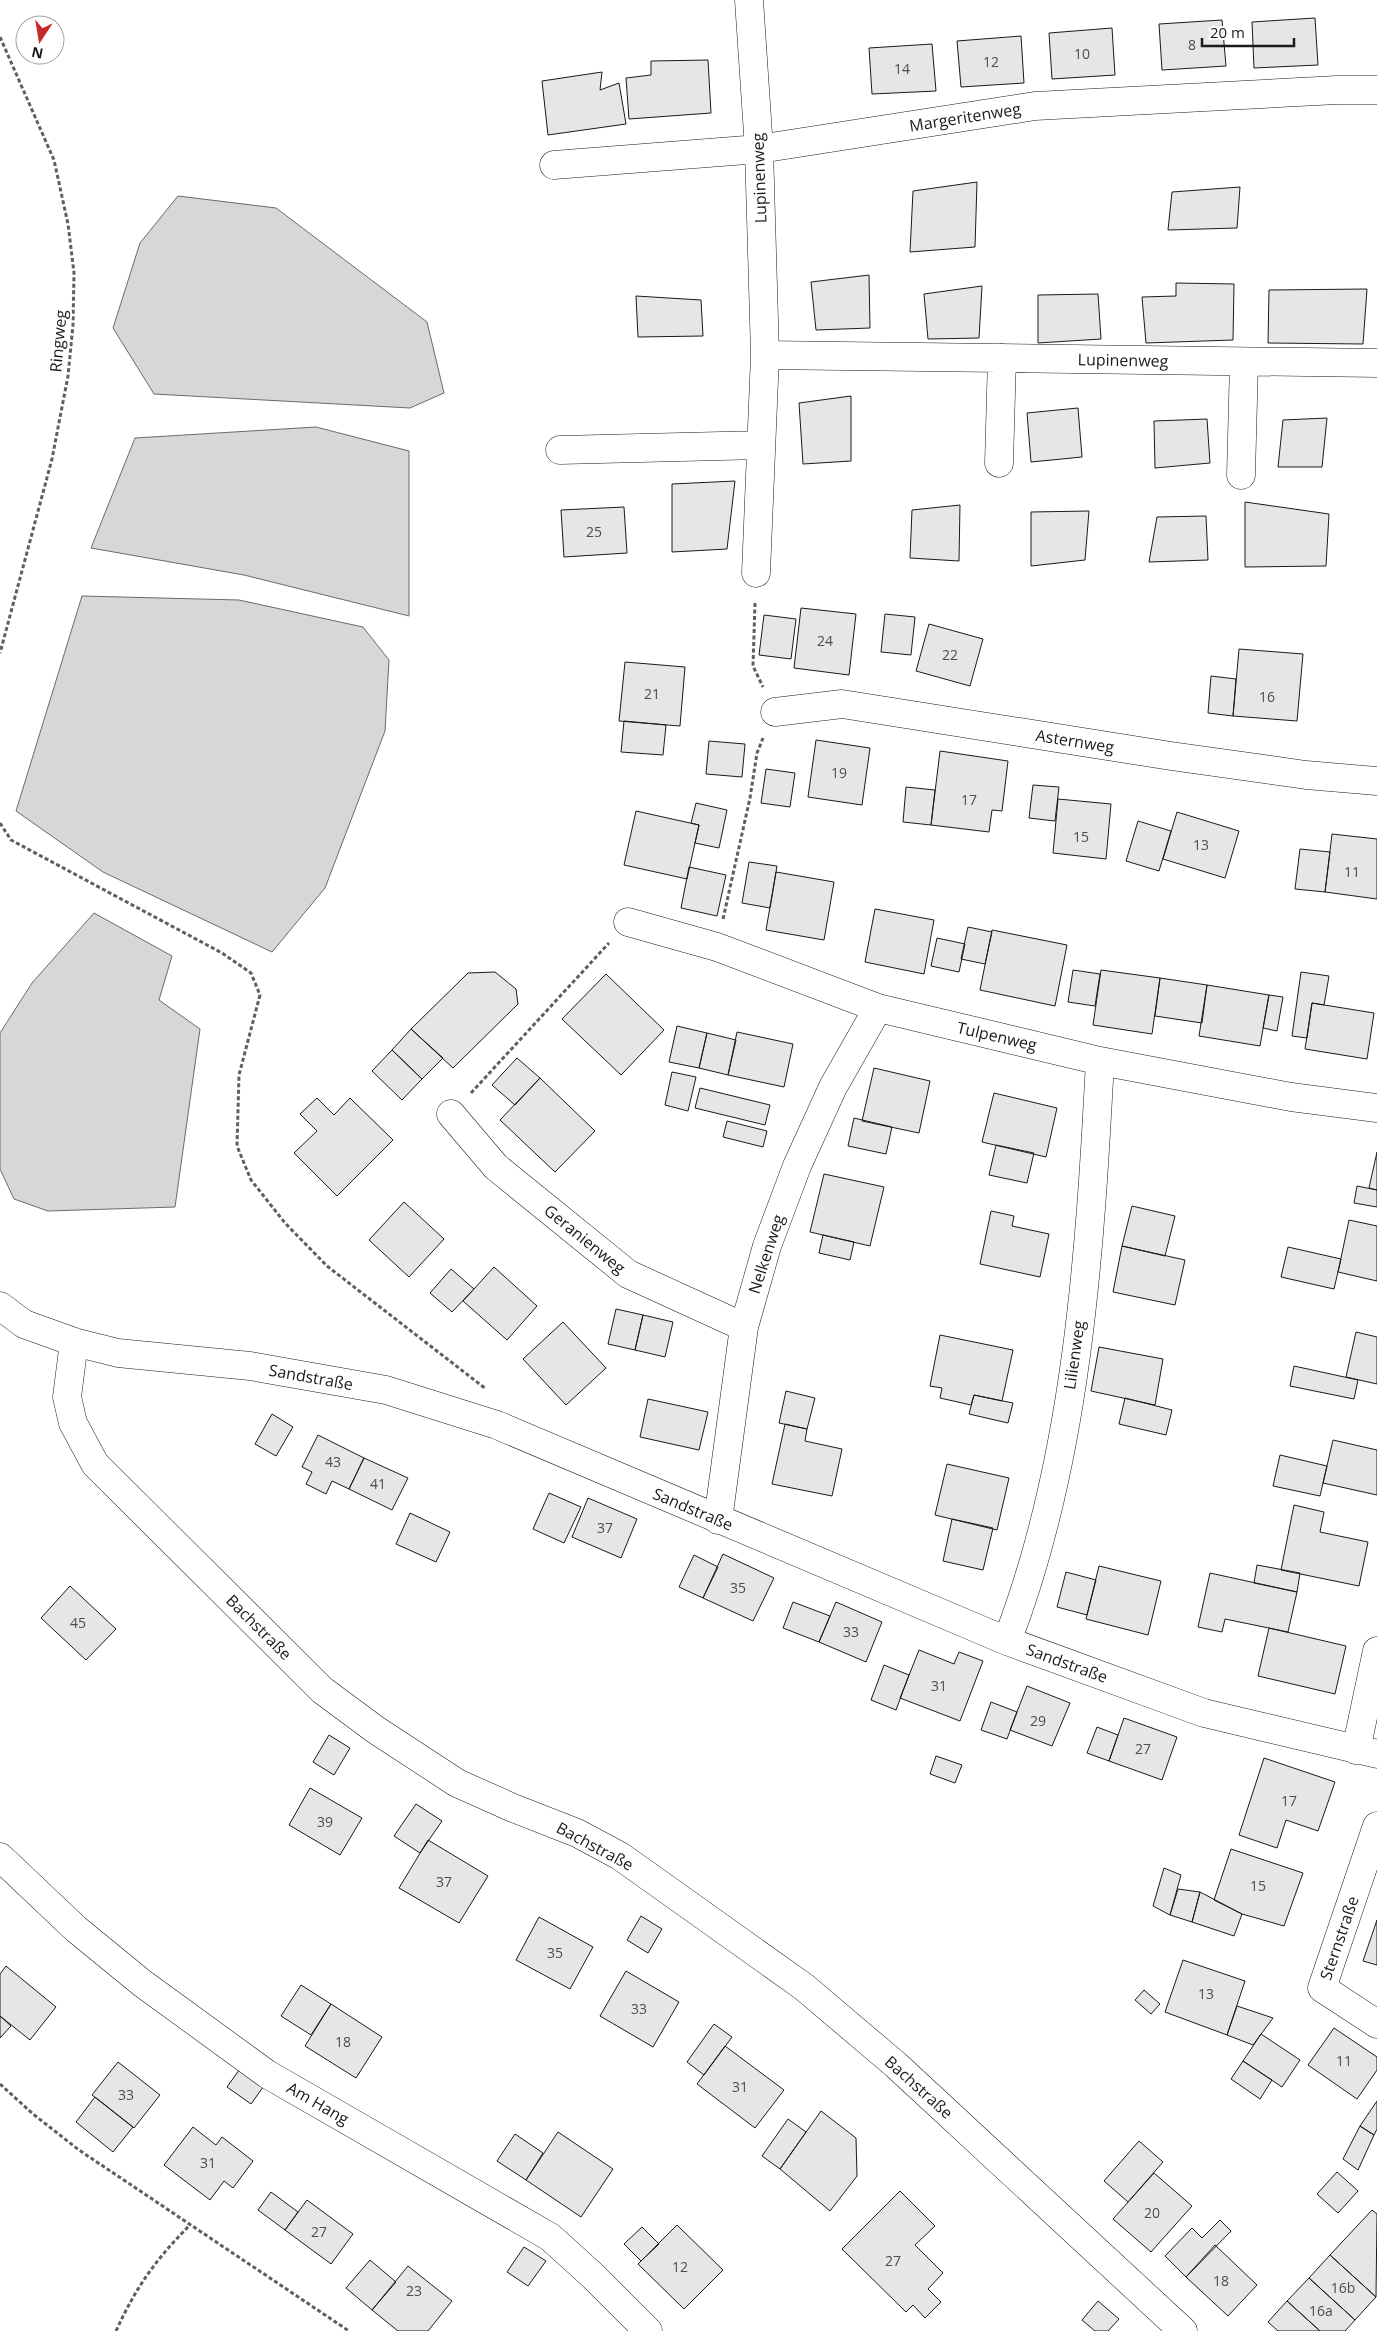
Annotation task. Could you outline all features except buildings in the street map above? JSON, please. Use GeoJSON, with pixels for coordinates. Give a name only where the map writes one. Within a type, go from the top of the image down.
{"type":"FeatureCollection","features":[{"type":"Feature","properties":{"kind":"street","name":"Lupinenweg"},"geometry":{"type":"LineString","coordinates":[[748,0],[759,149],[764,355],[756,573]]}},
{"type":"Feature","properties":{"kind":"street","name":"Margeritenweg"},"geometry":{"type":"LineString","coordinates":[[554,164],[759,149],[1035,106],[1337,90],[1377,90]]}},
{"type":"Feature","properties":{"kind":"street","name":"Lupinenweg"},"geometry":{"type":"LineString","coordinates":[[764,355],[1377,363]]}},
{"type":"Feature","properties":{"kind":"street"},"geometry":{"type":"LineString","coordinates":[[999,463],[1002,358]]}},
{"type":"Feature","properties":{"kind":"street"},"geometry":{"type":"LineString","coordinates":[[1241,476],[1244,362]]}},
{"type":"Feature","properties":{"kind":"street"},"geometry":{"type":"LineString","coordinates":[[560,450],[761,445]]}},
{"type":"Feature","properties":{"kind":"street","name":"Asternweg"},"geometry":{"type":"LineString","coordinates":[[775,712],[842,704],[1171,756],[1306,775],[1377,781]]}},
{"type":"Feature","properties":{"kind":"street","name":"Tulpenweg"},"geometry":{"type":"LineString","coordinates":[[628,922],[717,947],[878,1008],[1100,1061],[1291,1097],[1377,1108]]}},
{"type":"Feature","properties":{"kind":"street","name":"Nelkenweg"},"geometry":{"type":"LineString","coordinates":[[718,1520],[744,1327],[767,1246],[796,1166],[833,1087],[878,1008]]}},
{"type":"Feature","properties":{"kind":"street","name":"Lilienweg"},"geometry":{"type":"LineString","coordinates":[[1007,1641],[1025,1592],[1050,1506],[1065,1421],[1079,1319],[1095,1163],[1100,1061]]}},
{"type":"Feature","properties":{"kind":"street","name":"Geranienweg"},"geometry":{"type":"LineString","coordinates":[[451,1114],[496,1167],[628,1274],[744,1327]]}},
{"type":"Feature","properties":{"kind":"street","name":"Sandstraße"},"geometry":{"type":"LineString","coordinates":[[0,1306],[24,1324],[74,1342],[118,1353],[250,1366],[386,1390],[497,1425],[1007,1641],[1204,1713],[1367,1752]]}},
{"type":"Feature","properties":{"kind":"street","name":"Bachstraße"},"geometry":{"type":"LineString","coordinates":[[74,1342],[67,1397],[73,1423],[95,1464],[322,1690],[376,1730],[457,1782],[512,1808],[576,1833],[620,1856],[804,1987],[896,2065],[1183,2331]]}},
{"type":"Feature","properties":{"kind":"street"},"geometry":{"type":"LineString","coordinates":[[1367,1752],[1377,1652]]}},
{"type":"Feature","properties":{"kind":"street","name":"Sternstraße"},"geometry":{"type":"LineString","coordinates":[[1377,1826],[1322,1988],[1377,2024]]}},
{"type":"Feature","properties":{"kind":"street","name":"Am Hang"},"geometry":{"type":"LineString","coordinates":[[0,1857],[76,1929],[142,1983],[267,2074],[550,2237],[592,2275],[648,2331]]}},
{"type":"Feature","properties":{"kind":"path","name":"Ringweg"},"geometry":{"type":"LineString","coordinates":[[0,37],[54,160],[68,224],[74,273],[73,325],[65,394],[52,459],[0,653]]}},
{"type":"Feature","properties":{"kind":"path"},"geometry":{"type":"LineString","coordinates":[[0,46],[7,50]]}},
{"type":"Feature","properties":{"kind":"path"},"geometry":{"type":"LineString","coordinates":[[717,947],[750,798],[757,753],[775,712],[753,666],[756,573]]}},
{"type":"Feature","properties":{"kind":"path"},"geometry":{"type":"LineString","coordinates":[[0,823],[11,840],[222,953],[251,973],[260,995],[239,1075],[238,1146],[251,1180],[285,1223],[327,1266],[492,1395]]}},
{"type":"Feature","properties":{"kind":"path"},"geometry":{"type":"LineString","coordinates":[[451,1114],[628,922]]}},
{"type":"Feature","properties":{"kind":"path"},"geometry":{"type":"LineString","coordinates":[[0,2084],[33,2114],[79,2150],[349,2331]]}},
{"type":"Feature","properties":{"kind":"path"},"geometry":{"type":"LineString","coordinates":[[116,2331],[131,2296],[161,2254],[190,2225]]}},
{"type":"Feature","properties":{"kind":"shaded area"},"geometry":{"type":"Polygon","coordinates":[[[178,196],[276,208],[427,322],[444,393],[410,408],[154,394],[113,328],[140,243],[178,196]]]}},
{"type":"Feature","properties":{"kind":"shaded area"},"geometry":{"type":"Polygon","coordinates":[[[316,427],[409,451],[409,616],[244,575],[91,548],[135,438],[316,427]]]}},
{"type":"Feature","properties":{"kind":"shaded area"},"geometry":{"type":"Polygon","coordinates":[[[82,596],[239,600],[363,627],[389,660],[385,731],[325,888],[272,952],[103,872],[16,811],[82,596]]]}},
{"type":"Feature","properties":{"kind":"shaded area"},"geometry":{"type":"Polygon","coordinates":[[[94,913],[172,956],[159,1000],[200,1029],[175,1207],[48,1211],[14,1199],[0,1169],[0,1033],[32,983],[94,913]]]}}]}
